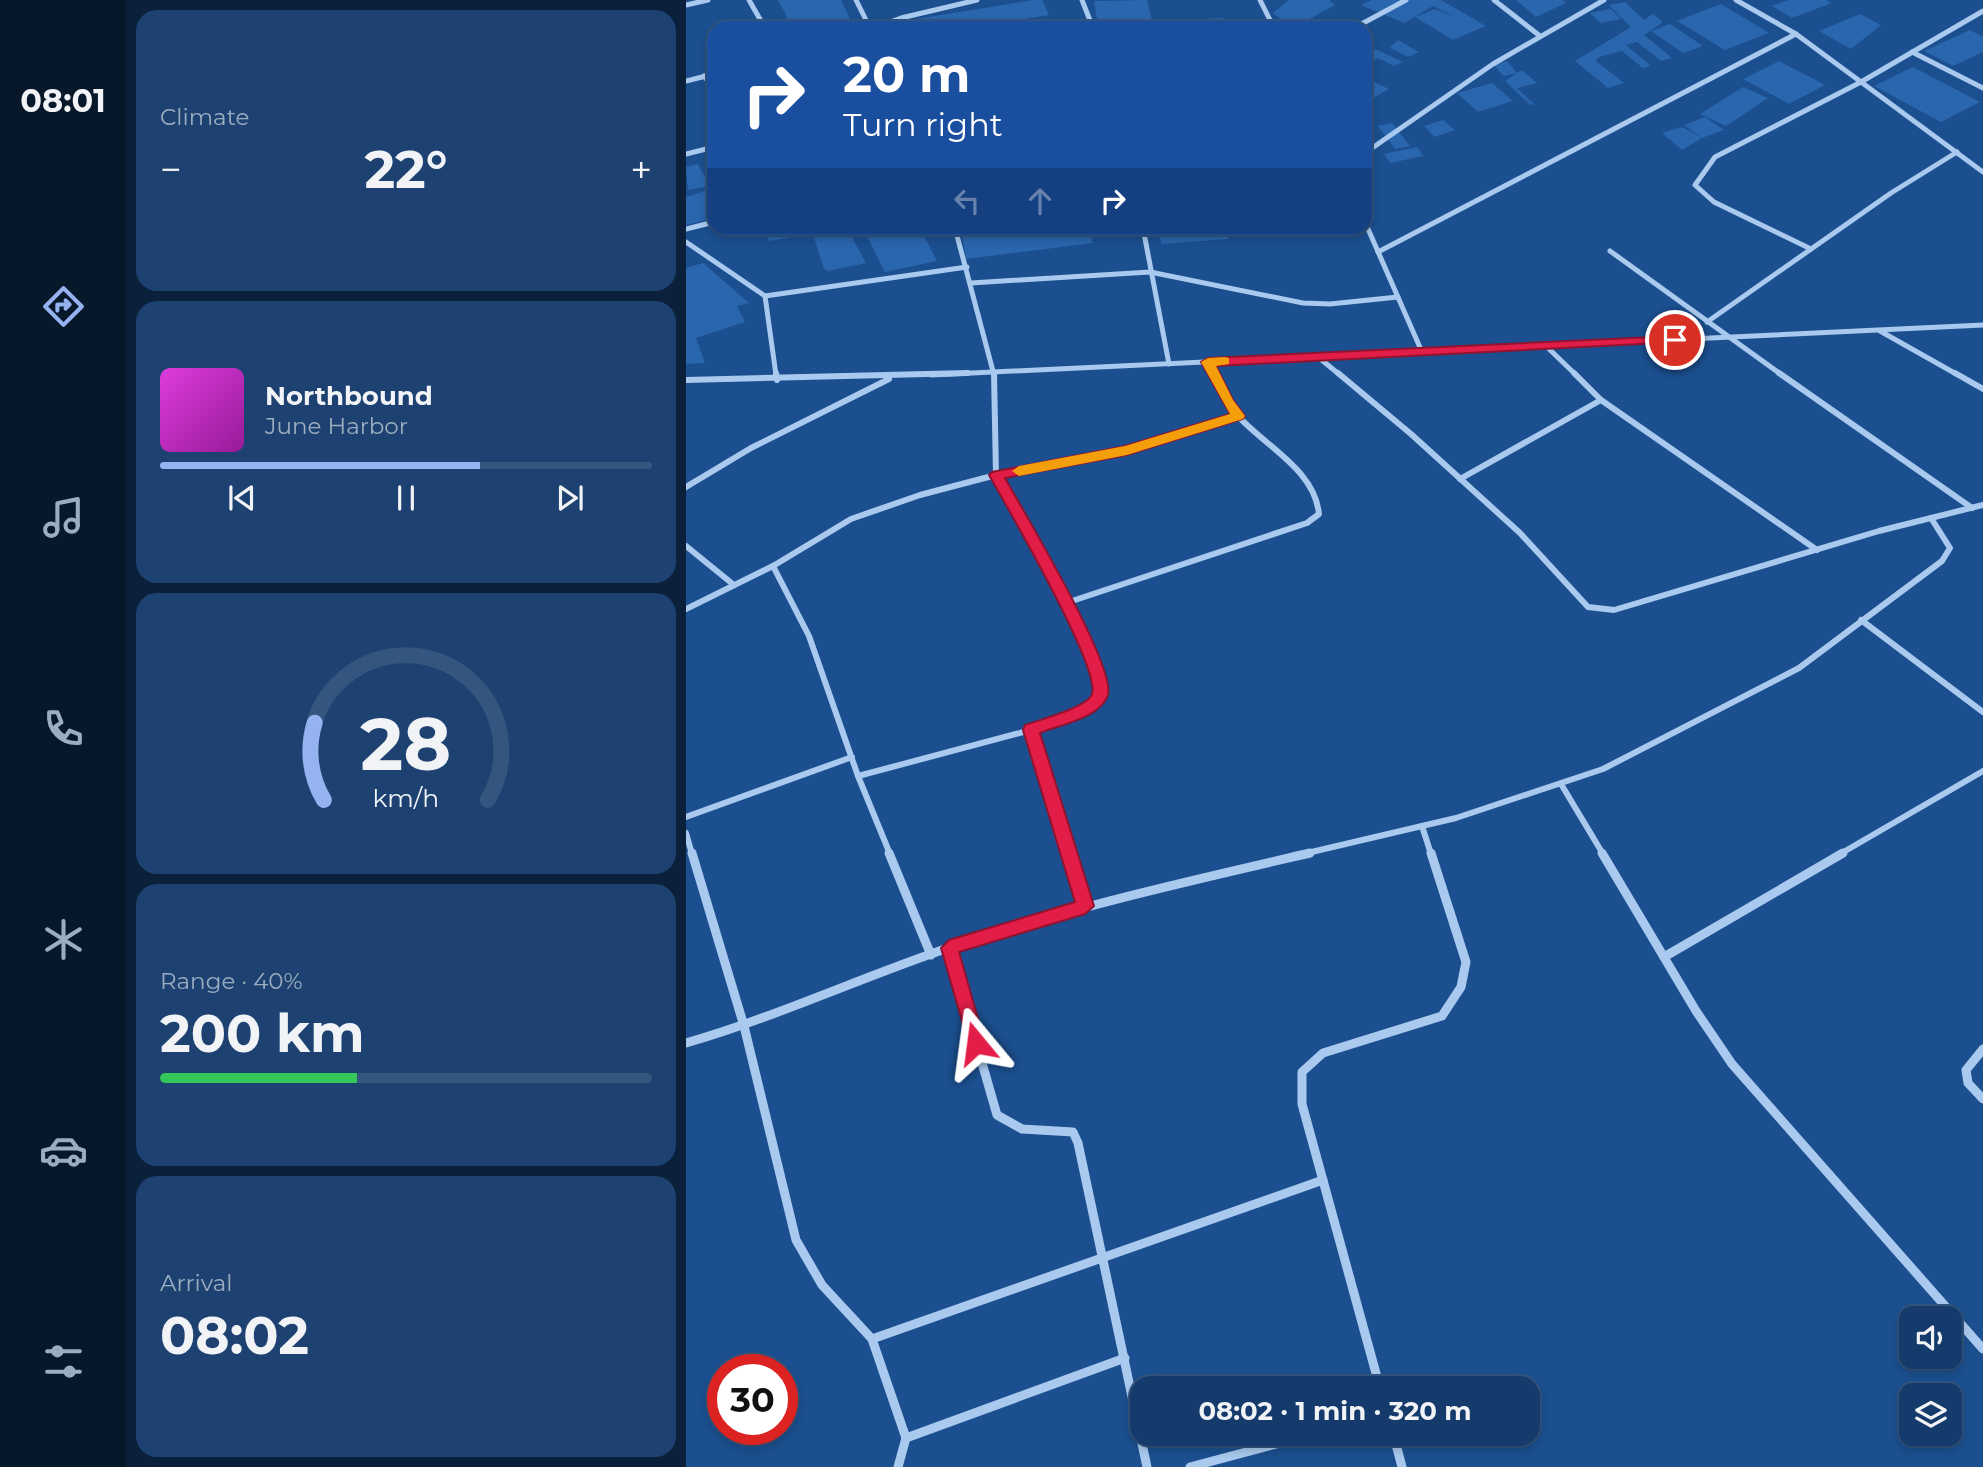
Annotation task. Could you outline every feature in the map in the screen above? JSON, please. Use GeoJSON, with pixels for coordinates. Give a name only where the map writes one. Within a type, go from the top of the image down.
{"type":"FeatureCollection","features":[{"type":"Feature","properties":{"kind":"street"},"geometry":{"type":"LineString","coordinates":[[686,5],[708,0]]}},
{"type":"Feature","properties":{"kind":"street"},"geometry":{"type":"LineString","coordinates":[[749,0],[761,21]]}},
{"type":"Feature","properties":{"kind":"street"},"geometry":{"type":"LineString","coordinates":[[856,0],[868,21]]}},
{"type":"Feature","properties":{"kind":"street"},"geometry":{"type":"LineString","coordinates":[[892,21],[977,0]]}},
{"type":"Feature","properties":{"kind":"street"},"geometry":{"type":"LineString","coordinates":[[1082,0],[1090,21]]}},
{"type":"Feature","properties":{"kind":"street"},"geometry":{"type":"LineString","coordinates":[[1260,0],[1270,21]]}},
{"type":"Feature","properties":{"kind":"street"},"geometry":{"type":"LineString","coordinates":[[1367,21],[1406,0]]}},
{"type":"Feature","properties":{"kind":"street"},"geometry":{"type":"LineString","coordinates":[[1494,0],[1540,36]]}},
{"type":"Feature","properties":{"kind":"street"},"geometry":{"type":"LineString","coordinates":[[1372,148],[1493,64],[1604,0]]}},
{"type":"Feature","properties":{"kind":"street"},"geometry":{"type":"LineString","coordinates":[[1736,0],[1797,34],[1983,172]]}},
{"type":"Feature","properties":{"kind":"street"},"geometry":{"type":"LineString","coordinates":[[1811,249],[1714,202],[1695,184],[1715,157],[1861,82],[1983,11]]}},
{"type":"Feature","properties":{"kind":"street"},"geometry":{"type":"LineString","coordinates":[[1378,253],[1797,34]]}},
{"type":"Feature","properties":{"kind":"street"},"geometry":{"type":"LineString","coordinates":[[1912,52],[1983,88]]}},
{"type":"Feature","properties":{"kind":"street"},"geometry":{"type":"LineString","coordinates":[[686,81],[707,75]]}},
{"type":"Feature","properties":{"kind":"street"},"geometry":{"type":"LineString","coordinates":[[704,76],[707,80]]}},
{"type":"Feature","properties":{"kind":"street"},"geometry":{"type":"LineString","coordinates":[[686,154],[707,149]]}},
{"type":"Feature","properties":{"kind":"street"},"geometry":{"type":"LineString","coordinates":[[1707,322],[1956,152]]}},
{"type":"Feature","properties":{"kind":"street"},"geometry":{"type":"LineString","coordinates":[[686,229],[707,224]]}},
{"type":"Feature","properties":{"kind":"street"},"geometry":{"type":"LineString","coordinates":[[858,776],[1031,730],[1091,707],[1100,695],[1100,679],[1066,603],[996,475],[994,373],[957,235]]}},
{"type":"Feature","properties":{"kind":"street"},"geometry":{"type":"LineString","coordinates":[[1144,235],[1169,364]]}},
{"type":"Feature","properties":{"kind":"street"},"geometry":{"type":"LineString","coordinates":[[1370,235],[1422,352]]}},
{"type":"Feature","properties":{"kind":"street"},"geometry":{"type":"LineString","coordinates":[[686,242],[765,296],[967,267]]}},
{"type":"Feature","properties":{"kind":"street"},"geometry":{"type":"LineString","coordinates":[[1610,251],[1727,337],[1972,508]]}},
{"type":"Feature","properties":{"kind":"street"},"geometry":{"type":"LineString","coordinates":[[971,283],[1150,272],[1303,303],[1330,304],[1398,297]]}},
{"type":"Feature","properties":{"kind":"street"},"geometry":{"type":"LineString","coordinates":[[765,296],[777,380]]}},
{"type":"Feature","properties":{"kind":"street"},"geometry":{"type":"LineString","coordinates":[[686,380],[994,373],[1983,325]]}},
{"type":"Feature","properties":{"kind":"street"},"geometry":{"type":"LineString","coordinates":[[1879,330],[1983,389]]}},
{"type":"Feature","properties":{"kind":"street"},"geometry":{"type":"LineString","coordinates":[[1546,346],[1601,400],[1817,550]]}},
{"type":"Feature","properties":{"kind":"street"},"geometry":{"type":"LineString","coordinates":[[1318,357],[1520,533],[1588,607],[1598,610],[1614,610],[1817,550],[1983,505]]}},
{"type":"Feature","properties":{"kind":"street"},"geometry":{"type":"LineString","coordinates":[[1066,603],[1307,523],[1319,514],[1320,504],[1312,487],[1238,416],[1227,402],[1208,362]]}},
{"type":"Feature","properties":{"kind":"street"},"geometry":{"type":"LineString","coordinates":[[686,487],[751,447],[892,377]]}},
{"type":"Feature","properties":{"kind":"street"},"geometry":{"type":"LineString","coordinates":[[1460,479],[1601,400]]}},
{"type":"Feature","properties":{"kind":"street"},"geometry":{"type":"LineString","coordinates":[[686,609],[773,566],[851,519],[920,495],[996,475],[1127,450],[1238,416]]}},
{"type":"Feature","properties":{"kind":"street"},"geometry":{"type":"LineString","coordinates":[[686,1044],[744,1027],[949,948],[1085,906],[1456,818],[1603,769],[1788,674],[1942,561],[1950,548],[1931,518]]}},
{"type":"Feature","properties":{"kind":"street"},"geometry":{"type":"LineString","coordinates":[[686,547],[734,585]]}},
{"type":"Feature","properties":{"kind":"street"},"geometry":{"type":"LineString","coordinates":[[773,566],[809,636],[858,776],[931,955]]}},
{"type":"Feature","properties":{"kind":"street"},"geometry":{"type":"LineString","coordinates":[[1861,621],[1983,712]]}},
{"type":"Feature","properties":{"kind":"street"},"geometry":{"type":"LineString","coordinates":[[1031,730],[1085,906]]}},
{"type":"Feature","properties":{"kind":"street"},"geometry":{"type":"LineString","coordinates":[[686,817],[852,757]]}},
{"type":"Feature","properties":{"kind":"street"},"geometry":{"type":"LineString","coordinates":[[1664,957],[1983,771]]}},
{"type":"Feature","properties":{"kind":"street"},"geometry":{"type":"LineString","coordinates":[[1561,784],[1664,957],[1732,1064],[1983,1349]]}},
{"type":"Feature","properties":{"kind":"street"},"geometry":{"type":"LineString","coordinates":[[1377,1376],[1302,1104],[1302,1072],[1324,1053],[1442,1016],[1461,987],[1466,962],[1422,826]]}},
{"type":"Feature","properties":{"kind":"street"},"geometry":{"type":"LineString","coordinates":[[686,832],[744,1027],[796,1240],[822,1285],[872,1339],[906,1438],[898,1467]]}},
{"type":"Feature","properties":{"kind":"street"},"geometry":{"type":"LineString","coordinates":[[949,948],[997,1115],[1006,1125],[1022,1130],[1073,1132],[1079,1143],[1147,1467]]}},
{"type":"Feature","properties":{"kind":"street"},"geometry":{"type":"LineString","coordinates":[[1983,1049],[1966,1070],[1968,1083],[1983,1099]]}},
{"type":"Feature","properties":{"kind":"street"},"geometry":{"type":"LineString","coordinates":[[872,1339],[1323,1180]]}},
{"type":"Feature","properties":{"kind":"street"},"geometry":{"type":"LineString","coordinates":[[906,1438],[1125,1359]]}},
{"type":"Feature","properties":{"kind":"street"},"geometry":{"type":"LineString","coordinates":[[1190,1467],[1268,1446]]}},
{"type":"Feature","properties":{"kind":"street"},"geometry":{"type":"LineString","coordinates":[[1396,1446],[1402,1467]]}},
{"type":"Feature","properties":{"kind":"building"},"geometry":{"type":"Polygon","coordinates":[[[778,0],[841,0],[851,21],[789,21],[778,0]]]}},
{"type":"Feature","properties":{"kind":"building"},"geometry":{"type":"Polygon","coordinates":[[[1033,0],[1042,0],[1049,15],[1011,21],[904,21],[1033,0]]]}},
{"type":"Feature","properties":{"kind":"building"},"geometry":{"type":"Polygon","coordinates":[[[1147,0],[1152,21],[1097,21],[1094,1],[1147,0]]]}},
{"type":"Feature","properties":{"kind":"building"},"geometry":{"type":"Polygon","coordinates":[[[1289,0],[1329,0],[1335,5],[1306,21],[1284,21],[1273,13],[1289,0]]]}},
{"type":"Feature","properties":{"kind":"building"},"geometry":{"type":"Polygon","coordinates":[[[1372,0],[1441,0],[1486,26],[1453,40],[1415,17],[1435,9],[1456,17],[1433,6],[1404,23],[1361,5],[1372,0]]]}},
{"type":"Feature","properties":{"kind":"building"},"geometry":{"type":"Polygon","coordinates":[[[1516,0],[1562,0],[1566,3],[1536,17],[1516,0]]]}},
{"type":"Feature","properties":{"kind":"building"},"geometry":{"type":"Polygon","coordinates":[[[1788,0],[1826,0],[1832,3],[1792,18],[1772,6],[1788,0]]]}},
{"type":"Feature","properties":{"kind":"building"},"geometry":{"type":"Polygon","coordinates":[[[1625,2],[1644,20],[1653,14],[1663,22],[1644,35],[1672,58],[1661,61],[1637,42],[1626,45],[1651,66],[1643,68],[1622,51],[1599,57],[1596,61],[1624,83],[1608,88],[1575,61],[1631,27],[1609,5],[1625,2]]]}},
{"type":"Feature","properties":{"kind":"building"},"geometry":{"type":"Polygon","coordinates":[[[1721,4],[1769,33],[1725,50],[1677,21],[1721,4]]]}},
{"type":"Feature","properties":{"kind":"building"},"geometry":{"type":"Polygon","coordinates":[[[1611,9],[1621,19],[1600,23],[1590,13],[1611,9]]]}},
{"type":"Feature","properties":{"kind":"building"},"geometry":{"type":"Polygon","coordinates":[[[1860,14],[1881,25],[1851,49],[1819,31],[1860,14]]]}},
{"type":"Feature","properties":{"kind":"building"},"geometry":{"type":"Polygon","coordinates":[[[1224,18],[1224,21],[1203,21],[1224,18]]]}},
{"type":"Feature","properties":{"kind":"building"},"geometry":{"type":"Polygon","coordinates":[[[1670,24],[1703,46],[1683,53],[1651,31],[1670,24]]]}},
{"type":"Feature","properties":{"kind":"building"},"geometry":{"type":"Polygon","coordinates":[[[1970,30],[1983,37],[1983,52],[1953,66],[1924,51],[1970,30]]]}},
{"type":"Feature","properties":{"kind":"building"},"geometry":{"type":"Polygon","coordinates":[[[1398,40],[1419,52],[1408,57],[1390,48],[1398,40]]]}},
{"type":"Feature","properties":{"kind":"building"},"geometry":{"type":"Polygon","coordinates":[[[1375,49],[1403,62],[1394,66],[1378,58],[1372,61],[1372,50],[1375,49]]]}},
{"type":"Feature","properties":{"kind":"building"},"geometry":{"type":"Polygon","coordinates":[[[1507,61],[1517,73],[1503,76],[1493,64],[1507,61]]]}},
{"type":"Feature","properties":{"kind":"building"},"geometry":{"type":"Polygon","coordinates":[[[1779,61],[1825,85],[1789,104],[1743,79],[1779,61]]]}},
{"type":"Feature","properties":{"kind":"building"},"geometry":{"type":"Polygon","coordinates":[[[1913,67],[1980,102],[1941,122],[1874,86],[1913,67]]]}},
{"type":"Feature","properties":{"kind":"building"},"geometry":{"type":"Polygon","coordinates":[[[1522,70],[1537,83],[1517,88],[1534,104],[1530,105],[1505,81],[1522,70]]]}},
{"type":"Feature","properties":{"kind":"building"},"geometry":{"type":"Polygon","coordinates":[[[1372,80],[1389,89],[1372,99],[1372,80]]]}},
{"type":"Feature","properties":{"kind":"building"},"geometry":{"type":"Polygon","coordinates":[[[1492,83],[1513,101],[1478,112],[1457,93],[1492,83]]]}},
{"type":"Feature","properties":{"kind":"building"},"geometry":{"type":"Polygon","coordinates":[[[1743,87],[1768,98],[1726,126],[1700,114],[1743,87]]]}},
{"type":"Feature","properties":{"kind":"building"},"geometry":{"type":"Polygon","coordinates":[[[1705,117],[1724,130],[1702,138],[1684,125],[1705,117]]]}},
{"type":"Feature","properties":{"kind":"building"},"geometry":{"type":"Polygon","coordinates":[[[1443,120],[1455,130],[1435,137],[1424,126],[1443,120]]]}},
{"type":"Feature","properties":{"kind":"building"},"geometry":{"type":"Polygon","coordinates":[[[1392,123],[1410,146],[1395,149],[1378,126],[1392,123]]]}},
{"type":"Feature","properties":{"kind":"building"},"geometry":{"type":"Polygon","coordinates":[[[1682,127],[1702,138],[1682,150],[1662,133],[1682,127]]]}},
{"type":"Feature","properties":{"kind":"building"},"geometry":{"type":"Polygon","coordinates":[[[1417,147],[1423,156],[1390,163],[1384,154],[1417,147]]]}},
{"type":"Feature","properties":{"kind":"building"},"geometry":{"type":"Polygon","coordinates":[[[698,164],[707,180],[707,187],[688,190],[686,167],[698,164]]]}},
{"type":"Feature","properties":{"kind":"building"},"geometry":{"type":"Polygon","coordinates":[[[707,190],[707,220],[686,225],[686,197],[707,190]]]}},
{"type":"Feature","properties":{"kind":"building"},"geometry":{"type":"Polygon","coordinates":[[[765,235],[804,235],[769,241],[765,235]]]}},
{"type":"Feature","properties":{"kind":"building"},"geometry":{"type":"Polygon","coordinates":[[[813,235],[851,235],[866,263],[828,271],[824,269],[813,235]]]}},
{"type":"Feature","properties":{"kind":"building"},"geometry":{"type":"Polygon","coordinates":[[[866,235],[924,235],[937,261],[885,272],[866,235]]]}},
{"type":"Feature","properties":{"kind":"building"},"geometry":{"type":"Polygon","coordinates":[[[962,235],[1091,235],[1093,243],[966,259],[962,235]]]}},
{"type":"Feature","properties":{"kind":"building"},"geometry":{"type":"Polygon","coordinates":[[[1160,235],[1228,235],[1229,239],[1161,244],[1160,235]]]}},
{"type":"Feature","properties":{"kind":"building"},"geometry":{"type":"Polygon","coordinates":[[[703,263],[749,303],[737,306],[745,322],[696,338],[705,363],[686,364],[686,268],[703,263]]]}},
{"type":"Feature","properties":{"kind":"slow traffic"},"geometry":{"type":"LineString","coordinates":[[1019,471],[1127,450],[1238,416],[1227,402],[1208,362],[1225,361]]}},
{"type":"Feature","properties":{"kind":"route"},"geometry":{"type":"LineString","coordinates":[[976,1043],[949,948],[1085,906],[1031,730],[1091,707],[1100,695],[1100,679],[1066,603],[996,475],[1127,450],[1238,416],[1227,402],[1208,362],[1675,340]]}}]}
